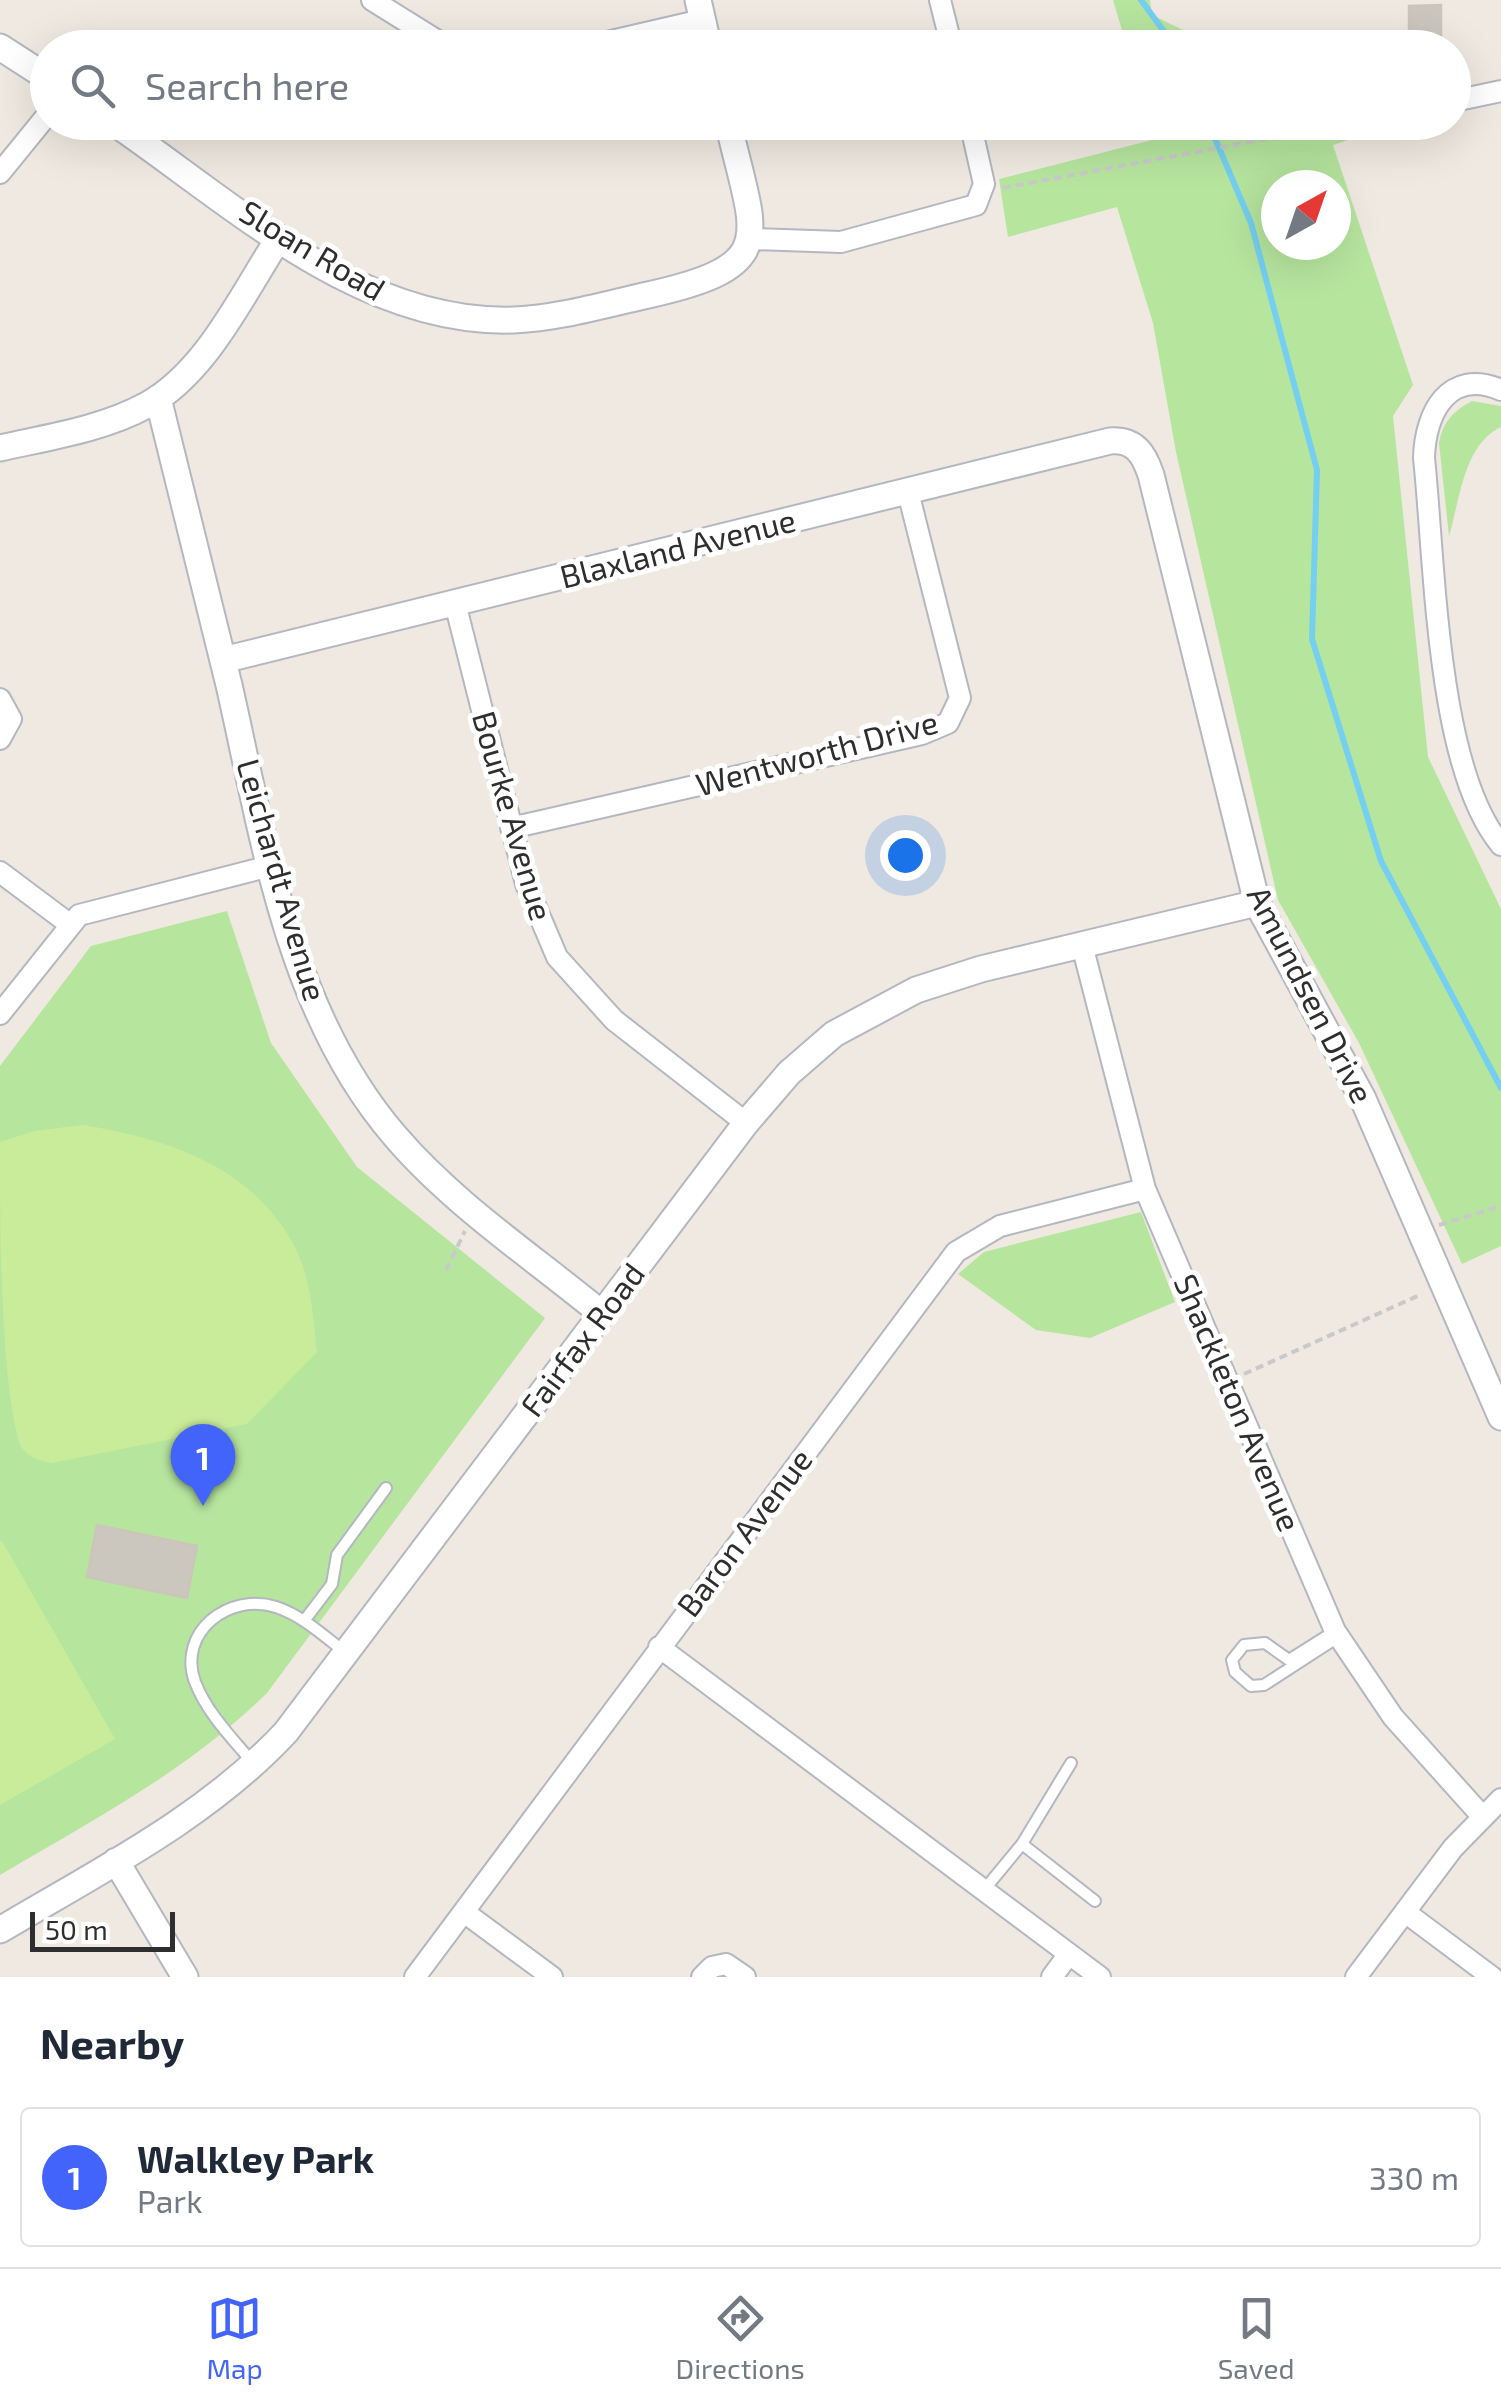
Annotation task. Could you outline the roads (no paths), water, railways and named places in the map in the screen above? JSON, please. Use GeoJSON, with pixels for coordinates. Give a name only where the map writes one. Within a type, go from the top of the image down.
{"type":"FeatureCollection","features":[{"type":"Feature","properties":{"kind":"street"},"geometry":{"type":"LineString","coordinates":[[372,0],[420,30]]}},
{"type":"Feature","properties":{"kind":"street"},"geometry":{"type":"LineString","coordinates":[[940,0],[948,30]]}},
{"type":"Feature","properties":{"kind":"street"},"geometry":{"type":"LineString","coordinates":[[638,30],[700,10]]}},
{"type":"Feature","properties":{"kind":"street"},"geometry":{"type":"LineString","coordinates":[[0,47],[30,66]]}},
{"type":"Feature","properties":{"kind":"street"},"geometry":{"type":"LineString","coordinates":[[1471,97],[1501,90]]}},
{"type":"Feature","properties":{"kind":"street"},"geometry":{"type":"LineString","coordinates":[[0,174],[30,136]]}},
{"type":"Feature","properties":{"kind":"street","name":"Sloan Road"},"geometry":{"type":"LineString","coordinates":[[139,140],[279,238],[357,284],[410,306],[512,320],[565,314],[708,281],[730,270],[750,239]]}},
{"type":"Feature","properties":{"kind":"street"},"geometry":{"type":"LineString","coordinates":[[731,140],[750,239],[821,244],[862,239],[976,205],[983,191],[973,140]]}},
{"type":"Feature","properties":{"kind":"street"},"geometry":{"type":"LineString","coordinates":[[0,448],[116,418],[158,398],[199,357],[279,238]]}},
{"type":"Feature","properties":{"kind":"street"},"geometry":{"type":"LineString","coordinates":[[1501,390],[1476,384],[1461,387],[1437,404],[1427,423],[1424,458],[1455,746],[1476,800],[1501,845]]}},
{"type":"Feature","properties":{"kind":"street","name":"Leichardt Avenue"},"geometry":{"type":"LineString","coordinates":[[158,398],[270,866],[306,988],[350,1071],[395,1136],[472,1208],[602,1314]]}},
{"type":"Feature","properties":{"kind":"street","name":"Blaxland Avenue"},"geometry":{"type":"LineString","coordinates":[[223,660],[1110,441],[1132,444]]}},
{"type":"Feature","properties":{"kind":"street","name":"Amundsen Drive"},"geometry":{"type":"LineString","coordinates":[[1132,444],[1143,456],[1151,475],[1257,902],[1347,1065],[1501,1417]]}},
{"type":"Feature","properties":{"kind":"street","name":"Wentworth Drive"},"geometry":{"type":"LineString","coordinates":[[511,828],[922,734],[948,723],[960,698],[908,492]]}},
{"type":"Feature","properties":{"kind":"street","name":"Bourke Avenue"},"geometry":{"type":"LineString","coordinates":[[455,603],[534,910],[569,974],[614,1020],[746,1124]]}},
{"type":"Feature","properties":{"kind":"street"},"geometry":{"type":"LineString","coordinates":[[0,699],[11,719],[0,739]]}},
{"type":"Feature","properties":{"kind":"street"},"geometry":{"type":"LineString","coordinates":[[0,1014],[68,923],[89,911],[270,866]]}},
{"type":"Feature","properties":{"kind":"street"},"geometry":{"type":"LineString","coordinates":[[0,872],[68,923]]}},
{"type":"Feature","properties":{"kind":"street","name":"Fairfax Road"},"geometry":{"type":"LineString","coordinates":[[0,1930],[197,1810],[254,1765],[347,1654],[746,1124],[816,1049],[877,1008],[954,976],[1257,902]]}},
{"type":"Feature","properties":{"kind":"street","name":"Shackleton Avenue"},"geometry":{"type":"LineString","coordinates":[[1082,945],[1145,1189],[1336,1634],[1393,1717],[1481,1815]]}},
{"type":"Feature","properties":{"kind":"street","name":"Baron Avenue"},"geometry":{"type":"LineString","coordinates":[[415,1977],[956,1252],[1000,1226],[1145,1189]]}},
{"type":"Feature","properties":{"kind":"street"},"geometry":{"type":"LineString","coordinates":[[659,1648],[1100,1977]]}},
{"type":"Feature","properties":{"kind":"street"},"geometry":{"type":"LineString","coordinates":[[1356,1977],[1481,1815],[1501,1799]]}},
{"type":"Feature","properties":{"kind":"street"},"geometry":{"type":"LineString","coordinates":[[116,1861],[186,1977]]}},
{"type":"Feature","properties":{"kind":"street"},"geometry":{"type":"LineString","coordinates":[[464,1912],[552,1977]]}},
{"type":"Feature","properties":{"kind":"street"},"geometry":{"type":"LineString","coordinates":[[1405,1912],[1492,1977]]}},
{"type":"Feature","properties":{"kind":"street"},"geometry":{"type":"LineString","coordinates":[[1052,1977],[1069,1954]]}},
{"type":"Feature","properties":{"kind":"street"},"geometry":{"type":"LineString","coordinates":[[702,1977],[712,1966],[726,1964],[745,1977]]}},
{"type":"Feature","properties":{"kind":"lane"},"geometry":{"type":"LineString","coordinates":[[304,1621],[332,1584],[337,1556],[386,1488]]}},
{"type":"Feature","properties":{"kind":"lane"},"geometry":{"type":"LineString","coordinates":[[254,1765],[209,1710],[196,1682],[191,1665],[196,1636],[215,1616],[246,1605],[279,1608],[304,1621],[347,1654]]}},
{"type":"Feature","properties":{"kind":"lane"},"geometry":{"type":"LineString","coordinates":[[1336,1634],[1264,1685],[1252,1686],[1235,1672],[1232,1660],[1244,1645],[1264,1643],[1290,1660],[1336,1634]]}},
{"type":"Feature","properties":{"kind":"lane"},"geometry":{"type":"LineString","coordinates":[[983,1891],[1022,1844],[1071,1763]]}},
{"type":"Feature","properties":{"kind":"lane"},"geometry":{"type":"LineString","coordinates":[[1022,1844],[1096,1901]]}},
{"type":"Feature","properties":{"kind":"waterway"},"geometry":{"type":"LineString","coordinates":[[1141,0],[1163,30]]}},
{"type":"Feature","properties":{"kind":"waterway"},"geometry":{"type":"LineString","coordinates":[[1216,140],[1251,223],[1317,470],[1312,639],[1381,861],[1501,1088]]}},
{"type":"Feature","properties":{"kind":"place","name":"Walkley Park"},"geometry":{"type":"Point","coordinates":[203,1506]}}]}
